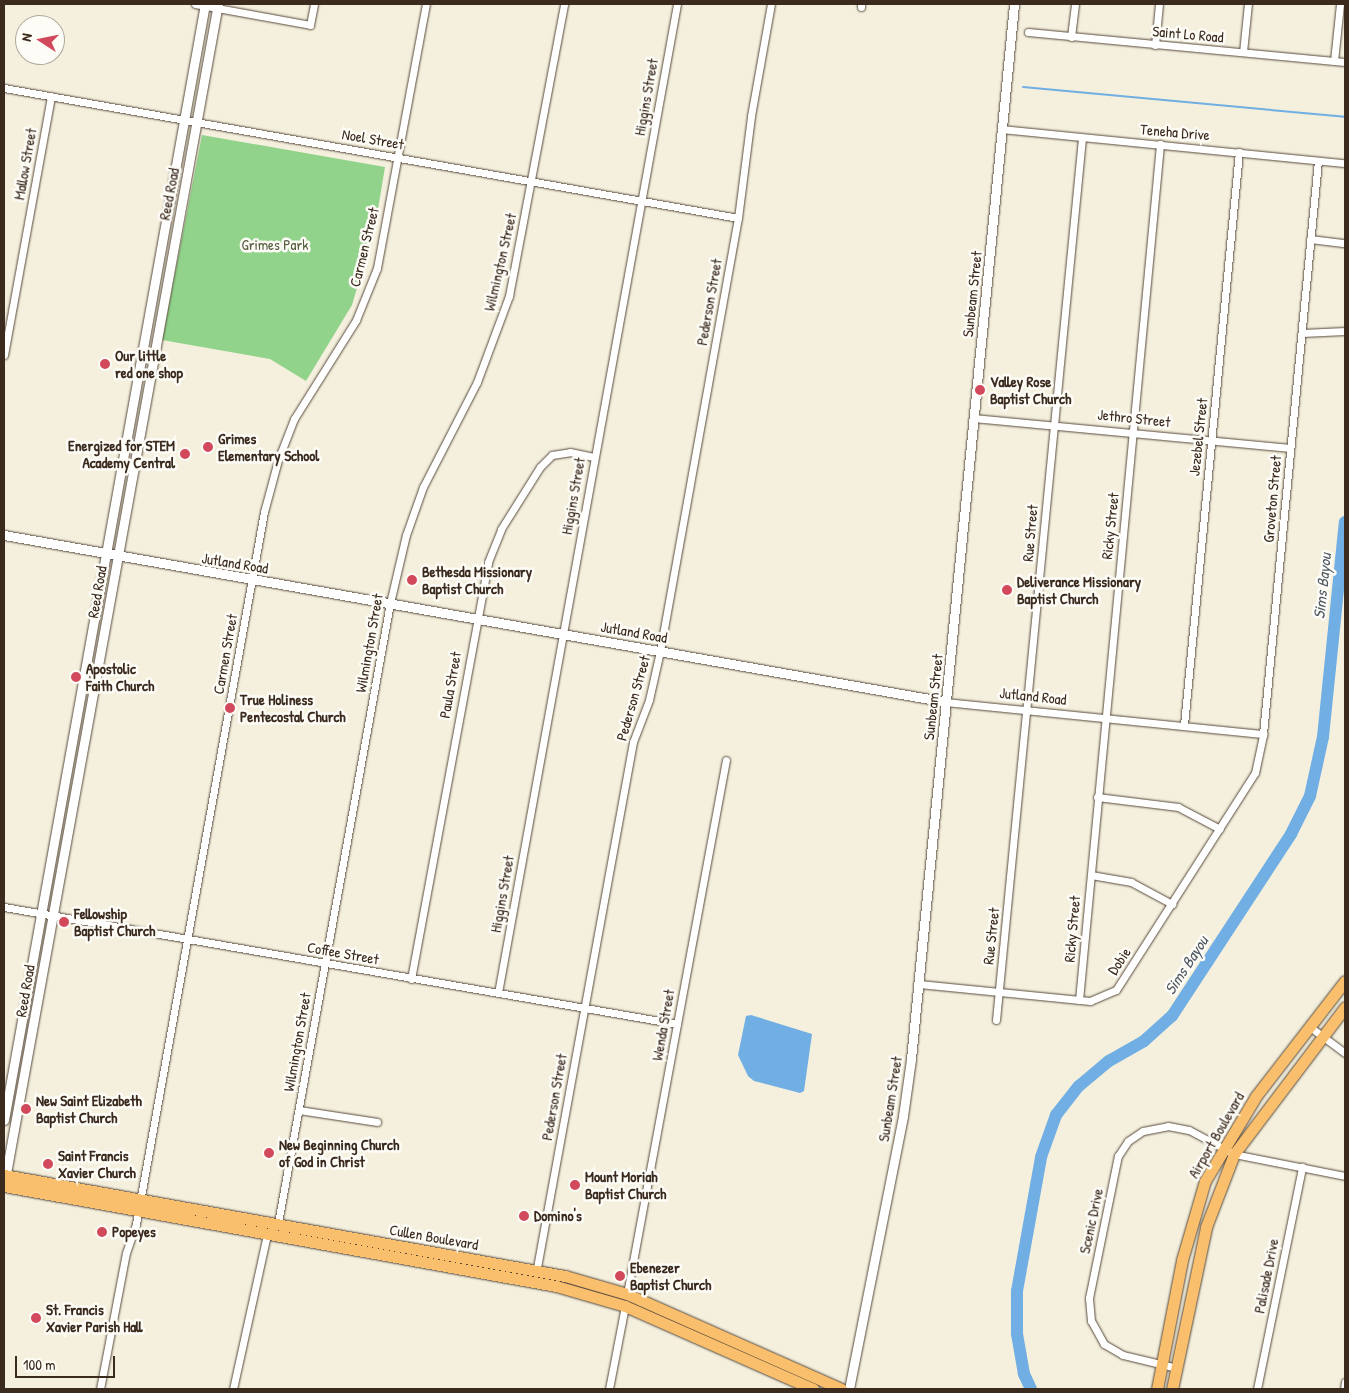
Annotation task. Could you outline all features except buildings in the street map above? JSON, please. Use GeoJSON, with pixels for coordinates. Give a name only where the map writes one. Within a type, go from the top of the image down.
{"type":"FeatureCollection","features":[{"type":"Feature","properties":{"kind":"main road","name":"Airport Boulevard"},"geometry":{"type":"LineString","coordinates":[[1157,1389],[1182,1260],[1197,1201],[1222,1148],[1256,1096],[1345,981]]}},
{"type":"Feature","properties":{"kind":"main road","name":"Airport Boulevard"},"geometry":{"type":"LineString","coordinates":[[1172,1389],[1198,1264],[1213,1205],[1234,1154],[1345,1007]]}},
{"type":"Feature","properties":{"kind":"main road","name":"Cullen Boulevard"},"geometry":{"type":"LineString","coordinates":[[4,1181],[140,1205],[278,1223],[456,1266],[536,1275],[625,1306],[680,1330],[780,1369],[841,1389]]}},
{"type":"Feature","properties":{"kind":"main road","name":"Cullen Boulevard"},"geometry":{"type":"LineString","coordinates":[[140,1205],[267,1234],[451,1255],[627,1294],[720,1336],[813,1389]]}},
{"type":"Feature","properties":{"kind":"main road"},"geometry":{"type":"LineString","coordinates":[[451,1255],[456,1266]]}},
{"type":"Feature","properties":{"kind":"main road"},"geometry":{"type":"LineString","coordinates":[[1182,1260],[1198,1264]]}},
{"type":"Feature","properties":{"kind":"main road"},"geometry":{"type":"LineString","coordinates":[[680,1330],[690,1329],[716,1339],[720,1336]]}},
{"type":"Feature","properties":{"kind":"street"},"geometry":{"type":"LineString","coordinates":[[201,4],[310,26],[314,4]]}},
{"type":"Feature","properties":{"kind":"street","name":"Reed Road"},"geometry":{"type":"LineString","coordinates":[[4,1120],[165,228],[184,120],[201,4]]}},
{"type":"Feature","properties":{"kind":"street","name":"Carmen Street"},"geometry":{"type":"LineString","coordinates":[[100,1389],[126,1253],[140,1205],[264,512],[286,438],[306,398],[356,320],[377,268],[426,4]]}},
{"type":"Feature","properties":{"kind":"street","name":"Wilmington Street"},"geometry":{"type":"LineString","coordinates":[[278,1223],[390,603],[406,535],[423,487],[477,382],[509,296],[564,4]]}},
{"type":"Feature","properties":{"kind":"street","name":"Higgins Street"},"geometry":{"type":"LineString","coordinates":[[498,993],[593,457],[677,4]]}},
{"type":"Feature","properties":{"kind":"street","name":"Pederson Street"},"geometry":{"type":"LineString","coordinates":[[536,1275],[634,742],[649,700],[660,651],[738,218],[751,116],[771,4]]}},
{"type":"Feature","properties":{"kind":"street","name":"Sunbeam Street"},"geometry":{"type":"LineString","coordinates":[[849,1389],[903,1116],[919,984],[1014,4]]}},
{"type":"Feature","properties":{"kind":"street"},"geometry":{"type":"LineString","coordinates":[[1071,36],[1074,4]]}},
{"type":"Feature","properties":{"kind":"street"},"geometry":{"type":"LineString","coordinates":[[1155,45],[1159,4]]}},
{"type":"Feature","properties":{"kind":"street"},"geometry":{"type":"LineString","coordinates":[[1243,52],[1248,4]]}},
{"type":"Feature","properties":{"kind":"street"},"geometry":{"type":"LineString","coordinates":[[1334,61],[1340,4]]}},
{"type":"Feature","properties":{"kind":"street","name":"Reed Road"},"geometry":{"type":"LineString","coordinates":[[4,1181],[217,6]]}},
{"type":"Feature","properties":{"kind":"street","name":"Saint Lo Road"},"geometry":{"type":"LineString","coordinates":[[1028,32],[1345,62]]}},
{"type":"Feature","properties":{"kind":"street","name":"Noel Street"},"geometry":{"type":"LineString","coordinates":[[4,88],[738,218]]}},
{"type":"Feature","properties":{"kind":"street","name":"Mallow Street"},"geometry":{"type":"LineString","coordinates":[[4,355],[51,96]]}},
{"type":"Feature","properties":{"kind":"street","name":"Teneha Drive"},"geometry":{"type":"LineString","coordinates":[[1002,129],[1345,163]]}},
{"type":"Feature","properties":{"kind":"street","name":"Rue Street"},"geometry":{"type":"LineString","coordinates":[[996,1020],[1056,424],[1082,138]]}},
{"type":"Feature","properties":{"kind":"street","name":"Ricky Street"},"geometry":{"type":"LineString","coordinates":[[1079,1000],[1104,718],[1160,144]]}},
{"type":"Feature","properties":{"kind":"street","name":"Jezebel Street"},"geometry":{"type":"LineString","coordinates":[[1184,725],[1239,152]]}},
{"type":"Feature","properties":{"kind":"street","name":"Groveton Street"},"geometry":{"type":"LineString","coordinates":[[1220,829],[1254,773],[1263,734],[1318,160]]}},
{"type":"Feature","properties":{"kind":"street"},"geometry":{"type":"LineString","coordinates":[[165,228],[176,230]]}},
{"type":"Feature","properties":{"kind":"street"},"geometry":{"type":"LineString","coordinates":[[1310,238],[1345,242]]}},
{"type":"Feature","properties":{"kind":"street"},"geometry":{"type":"LineString","coordinates":[[1302,333],[1345,331]]}},
{"type":"Feature","properties":{"kind":"street"},"geometry":{"type":"LineString","coordinates":[[142,353],[154,356]]}},
{"type":"Feature","properties":{"kind":"street","name":"Jethro Street"},"geometry":{"type":"LineString","coordinates":[[974,418],[1056,424],[1290,448]]}},
{"type":"Feature","properties":{"kind":"street"},"geometry":{"type":"LineString","coordinates":[[126,441],[138,443]]}},
{"type":"Feature","properties":{"kind":"street","name":"Paula Street"},"geometry":{"type":"LineString","coordinates":[[411,979],[488,562],[501,529],[540,467],[552,455],[570,452],[593,457]]}},
{"type":"Feature","properties":{"kind":"street","name":"Jutland Road"},"geometry":{"type":"LineString","coordinates":[[4,535],[946,702],[1263,734]]}},
{"type":"Feature","properties":{"kind":"street"},"geometry":{"type":"LineString","coordinates":[[86,660],[99,662]]}},
{"type":"Feature","properties":{"kind":"street","name":"Wenda Street"},"geometry":{"type":"LineString","coordinates":[[627,1294],[726,760]]}},
{"type":"Feature","properties":{"kind":"street"},"geometry":{"type":"LineString","coordinates":[[66,776],[78,779]]}},
{"type":"Feature","properties":{"kind":"street"},"geometry":{"type":"LineString","coordinates":[[1097,797],[1178,807],[1220,829]]}},
{"type":"Feature","properties":{"kind":"street","name":"Dobie"},"geometry":{"type":"LineString","coordinates":[[919,984],[1090,1001],[1116,990],[1220,829]]}},
{"type":"Feature","properties":{"kind":"street"},"geometry":{"type":"LineString","coordinates":[[1090,875],[1131,882],[1172,904]]}},
{"type":"Feature","properties":{"kind":"street","name":"Coffee Street"},"geometry":{"type":"LineString","coordinates":[[4,907],[677,1024]]}},
{"type":"Feature","properties":{"kind":"street"},"geometry":{"type":"LineString","coordinates":[[1310,1028],[1345,1053]]}},
{"type":"Feature","properties":{"kind":"street"},"geometry":{"type":"LineString","coordinates":[[13,1068],[24,1070]]}},
{"type":"Feature","properties":{"kind":"street"},"geometry":{"type":"LineString","coordinates":[[299,1110],[376,1122]]}},
{"type":"Feature","properties":{"kind":"street","name":"Scenic Drive"},"geometry":{"type":"LineString","coordinates":[[1176,1368],[1123,1355],[1104,1344],[1090,1321],[1089,1298],[1118,1156],[1128,1141],[1143,1131],[1168,1126],[1189,1130],[1234,1154],[1345,1176]]}},
{"type":"Feature","properties":{"kind":"street","name":"Palisade Drive"},"geometry":{"type":"LineString","coordinates":[[1257,1389],[1302,1167]]}},
{"type":"Feature","properties":{"kind":"street"},"geometry":{"type":"LineString","coordinates":[[233,1389],[267,1234],[278,1223]]}},
{"type":"Feature","properties":{"kind":"street"},"geometry":{"type":"LineString","coordinates":[[609,1389],[625,1306]]}},
{"type":"Feature","properties":{"kind":"street"},"geometry":{"type":"LineString","coordinates":[[1344,1389],[1345,1382]]}},
{"type":"Feature","properties":{"kind":"green space","name":"Grimes Park"},"geometry":{"type":"Polygon","coordinates":[[[202,135],[385,167],[375,227],[352,305],[306,381],[270,359],[162,340],[202,135]]]}},
{"type":"Feature","properties":{"kind":"water"},"geometry":{"type":"Polygon","coordinates":[[[751,1015],[812,1034],[804,1091],[800,1093],[754,1081],[748,1076],[738,1055],[746,1016],[751,1015]]]}},
{"type":"Feature","properties":{"kind":"waterway"},"geometry":{"type":"LineString","coordinates":[[1023,87],[1345,117]]}},
{"type":"Feature","properties":{"kind":"waterway","name":"Sims Bayou"},"geometry":{"type":"LineString","coordinates":[[1031,1389],[1024,1374],[1017,1334],[1017,1291],[1041,1157],[1056,1115],[1079,1086],[1109,1061],[1144,1041],[1172,1016],[1291,834],[1310,796],[1323,737],[1345,522]]}},
{"type":"Feature","properties":{"kind":"place","name":"Our little red one shop"},"geometry":{"type":"Point","coordinates":[105,364]}},
{"type":"Feature","properties":{"kind":"place","name":"Valley Rose Baptist Church"},"geometry":{"type":"Point","coordinates":[980,390]}},
{"type":"Feature","properties":{"kind":"place","name":"Grimes Elementary School"},"geometry":{"type":"Point","coordinates":[208,447]}},
{"type":"Feature","properties":{"kind":"place","name":"Energized for STEM Academy Central"},"geometry":{"type":"Point","coordinates":[185,454]}},
{"type":"Feature","properties":{"kind":"place","name":"Bethesda Missionary Baptist Church"},"geometry":{"type":"Point","coordinates":[412,580]}},
{"type":"Feature","properties":{"kind":"place","name":"Deliverance Missionary Baptist Church"},"geometry":{"type":"Point","coordinates":[1007,590]}},
{"type":"Feature","properties":{"kind":"place","name":"Apostolic Faith Church"},"geometry":{"type":"Point","coordinates":[76,677]}},
{"type":"Feature","properties":{"kind":"place","name":"True Holiness Pentecostal Church"},"geometry":{"type":"Point","coordinates":[230,708]}},
{"type":"Feature","properties":{"kind":"place","name":"Fellowship Baptist Church"},"geometry":{"type":"Point","coordinates":[64,922]}},
{"type":"Feature","properties":{"kind":"place","name":"New Saint Elizabeth Baptist Church"},"geometry":{"type":"Point","coordinates":[26,1109]}},
{"type":"Feature","properties":{"kind":"place","name":"New Beginning Church of God in Christ"},"geometry":{"type":"Point","coordinates":[269,1153]}},
{"type":"Feature","properties":{"kind":"place","name":"Saint Francis Xavier Church"},"geometry":{"type":"Point","coordinates":[48,1164]}},
{"type":"Feature","properties":{"kind":"place","name":"Mount Moriah Baptist Church"},"geometry":{"type":"Point","coordinates":[575,1185]}},
{"type":"Feature","properties":{"kind":"place","name":"Domino's"},"geometry":{"type":"Point","coordinates":[524,1216]}},
{"type":"Feature","properties":{"kind":"place","name":"Popeyes"},"geometry":{"type":"Point","coordinates":[102,1232]}},
{"type":"Feature","properties":{"kind":"place","name":"Ebenezer Baptist Church"},"geometry":{"type":"Point","coordinates":[620,1276]}},
{"type":"Feature","properties":{"kind":"place","name":"St. Francis Xavier Parish Hall"},"geometry":{"type":"Point","coordinates":[36,1318]}}]}
